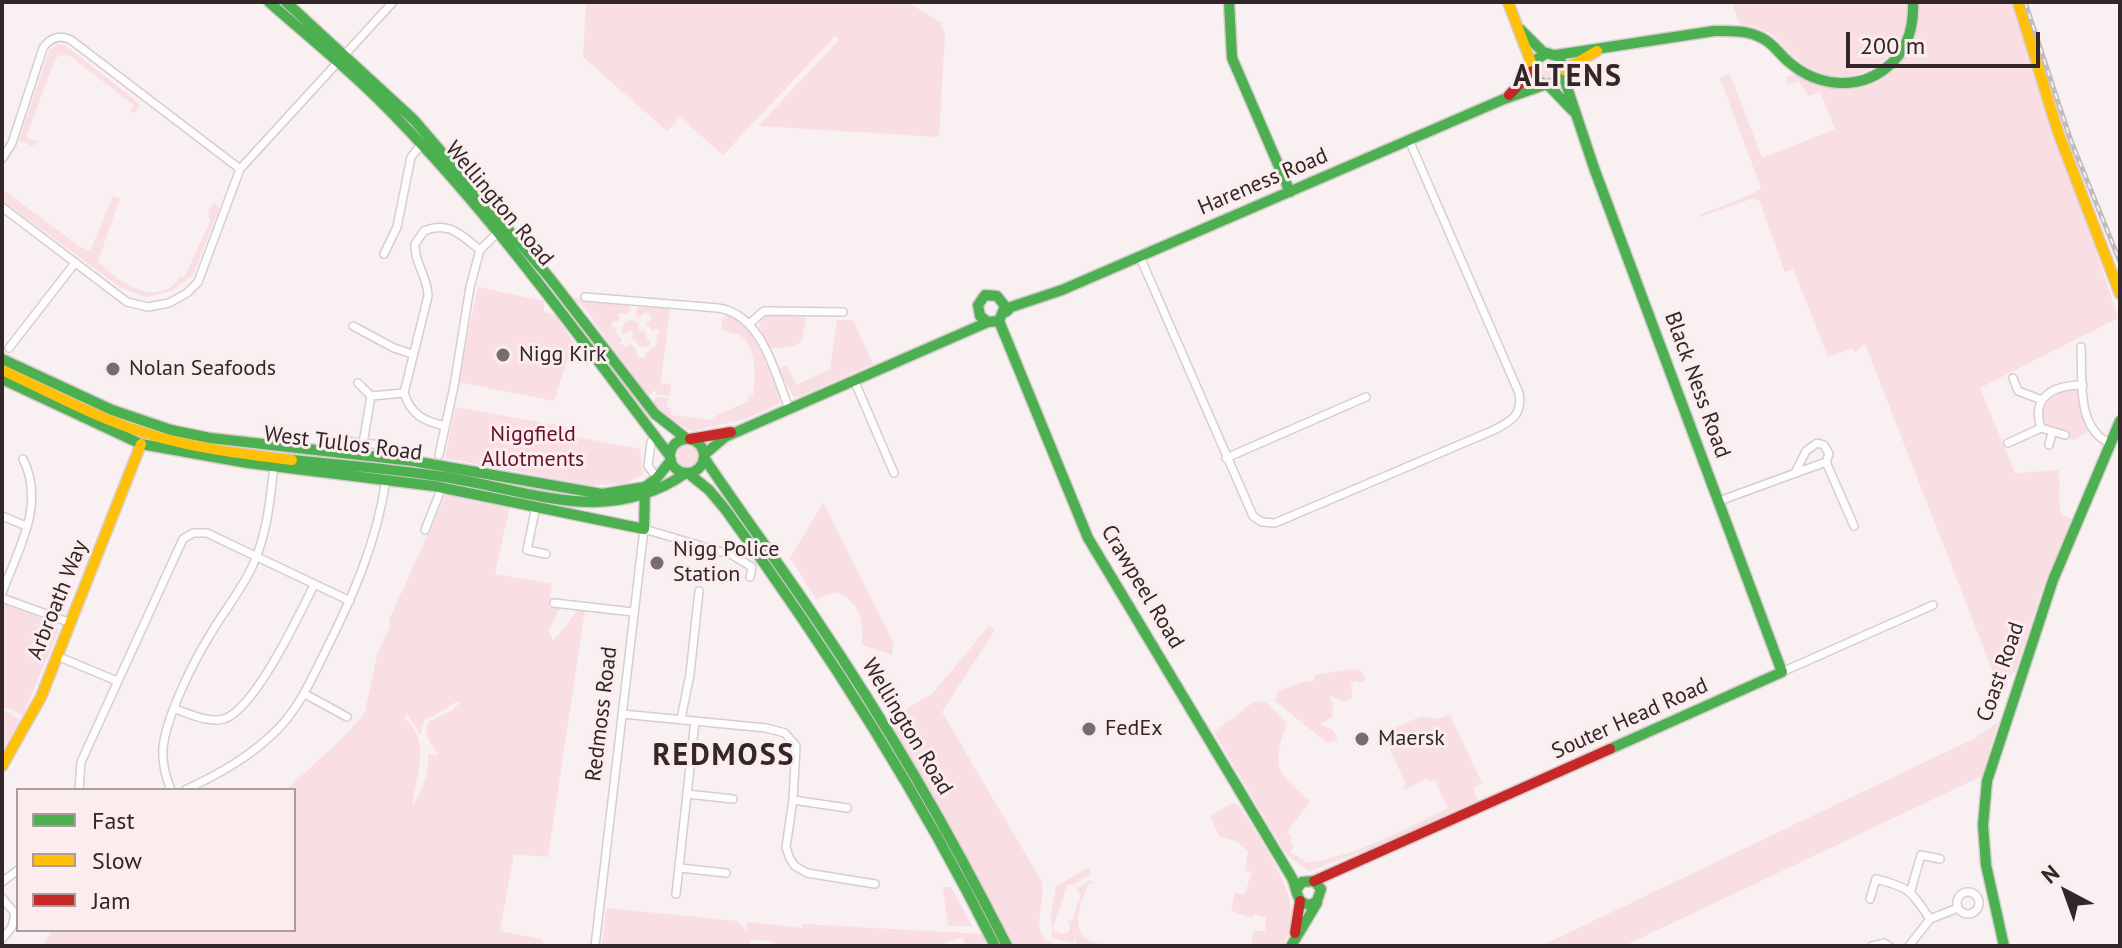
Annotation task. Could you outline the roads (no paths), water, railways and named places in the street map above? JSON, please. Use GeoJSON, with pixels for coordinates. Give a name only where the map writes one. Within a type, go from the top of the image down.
{"type":"FeatureCollection","features":[{"type":"Feature","properties":{"kind":"main road","name":"Wellington Road"},"geometry":{"type":"LineString","coordinates":[[269,2],[342,58],[414,120],[501,229],[670,458]]}},
{"type":"Feature","properties":{"kind":"main road","name":"Wellington Road"},"geometry":{"type":"LineString","coordinates":[[286,2],[549,277],[655,414],[689,439]]}},
{"type":"Feature","properties":{"kind":"main road"},"geometry":{"type":"LineString","coordinates":[[1229,2],[1232,58],[1290,192]]}},
{"type":"Feature","properties":{"kind":"main road"},"geometry":{"type":"LineString","coordinates":[[1508,2],[1535,78],[1546,85],[1557,82],[1563,72],[1599,50]]}},
{"type":"Feature","properties":{"kind":"main road"},"geometry":{"type":"LineString","coordinates":[[1532,68],[1536,57],[1550,54],[1599,50],[1714,31],[1752,33],[1773,44],[1806,75],[1829,83],[1853,83],[1879,73],[1896,59],[1912,28],[1913,2]]}},
{"type":"Feature","properties":{"kind":"main road"},"geometry":{"type":"LineString","coordinates":[[2018,2],[2058,132],[2120,294]]}},
{"type":"Feature","properties":{"kind":"main road"},"geometry":{"type":"LineString","coordinates":[[1519,28],[1561,60],[1563,72]]}},
{"type":"Feature","properties":{"kind":"main road","name":"Hareness Road"},"geometry":{"type":"LineString","coordinates":[[1504,99],[1532,68]]}},
{"type":"Feature","properties":{"kind":"main road","name":"Black Ness Road"},"geometry":{"type":"LineString","coordinates":[[1563,72],[1574,113],[1782,672]]}},
{"type":"Feature","properties":{"kind":"main road","name":"Hareness Road"},"geometry":{"type":"LineString","coordinates":[[705,456],[720,440],[736,432],[998,318],[1011,307],[1062,290],[1504,99],[1546,85]]}},
{"type":"Feature","properties":{"kind":"main road","name":"Black Ness Road"},"geometry":{"type":"LineString","coordinates":[[1546,85],[1574,113]]}},
{"type":"Feature","properties":{"kind":"main road"},"geometry":{"type":"LineString","coordinates":[[995,294],[1003,299],[998,318],[978,313],[978,302],[985,295],[995,294]]}},
{"type":"Feature","properties":{"kind":"main road","name":"Hareness Road"},"geometry":{"type":"LineString","coordinates":[[1003,299],[1037,298]]}},
{"type":"Feature","properties":{"kind":"main road","name":"Hareness Road"},"geometry":{"type":"LineString","coordinates":[[950,339],[978,313]]}},
{"type":"Feature","properties":{"kind":"main road","name":"Crawpeel Road"},"geometry":{"type":"LineString","coordinates":[[998,318],[1088,538],[1297,889],[1300,901]]}},
{"type":"Feature","properties":{"kind":"main road","name":"West Tullos Road"},"geometry":{"type":"LineString","coordinates":[[2,359],[112,410],[171,430],[210,438],[413,461],[588,493],[644,492]]}},
{"type":"Feature","properties":{"kind":"main road","name":"West Tullos Road"},"geometry":{"type":"LineString","coordinates":[[2,370],[105,419],[198,446],[425,474],[580,502],[607,504],[663,489],[687,473]]}},
{"type":"Feature","properties":{"kind":"main road"},"geometry":{"type":"LineString","coordinates":[[2,379],[141,444],[274,466],[442,487],[644,529]]}},
{"type":"Feature","properties":{"kind":"main road","name":"Coast Road"},"geometry":{"type":"LineString","coordinates":[[2004,946],[1981,840],[1987,781],[2053,580],[2120,421]]}},
{"type":"Feature","properties":{"kind":"main road","name":"Hareness Road"},"geometry":{"type":"LineString","coordinates":[[689,439],[736,432]]}},
{"type":"Feature","properties":{"kind":"main road"},"geometry":{"type":"LineString","coordinates":[[689,439],[700,444],[705,456],[699,469],[687,473],[676,469],[670,458],[675,444],[689,439]]}},
{"type":"Feature","properties":{"kind":"main road","name":"Arbroath Way"},"geometry":{"type":"LineString","coordinates":[[2,766],[31,718],[141,444]]}},
{"type":"Feature","properties":{"kind":"main road","name":"Wellington Road"},"geometry":{"type":"LineString","coordinates":[[705,456],[719,483],[786,575],[873,707],[964,863],[1007,946]]}},
{"type":"Feature","properties":{"kind":"main road","name":"West Tullos Road"},"geometry":{"type":"LineString","coordinates":[[644,492],[670,458]]}},
{"type":"Feature","properties":{"kind":"main road","name":"Wellington Road"},"geometry":{"type":"LineString","coordinates":[[687,473],[709,490],[725,509],[823,649],[915,797],[995,946]]}},
{"type":"Feature","properties":{"kind":"main road","name":"Redmoss Road"},"geometry":{"type":"LineString","coordinates":[[644,492],[644,529]]}},
{"type":"Feature","properties":{"kind":"main road","name":"Souter Head Road"},"geometry":{"type":"LineString","coordinates":[[1310,881],[1343,870],[1782,672]]}},
{"type":"Feature","properties":{"kind":"main road","name":"Crawpeel Road"},"geometry":{"type":"LineString","coordinates":[[1280,860],[1310,881],[1319,897]]}},
{"type":"Feature","properties":{"kind":"main road","name":"Souter Head Road"},"geometry":{"type":"LineString","coordinates":[[1293,943],[1319,897],[1343,870]]}},
{"type":"Feature","properties":{"kind":"main road"},"geometry":{"type":"LineString","coordinates":[[1297,889],[1310,881]]}},
{"type":"Feature","properties":{"kind":"main road"},"geometry":{"type":"LineString","coordinates":[[1300,901],[1306,905],[1319,897]]}},
{"type":"Feature","properties":{"kind":"main road","name":"Souter Head Road"},"geometry":{"type":"LineString","coordinates":[[1293,943],[1300,901]]}},
{"type":"Feature","properties":{"kind":"street"},"geometry":{"type":"LineString","coordinates":[[2,207],[127,302],[148,307],[175,301],[201,277],[240,169],[393,2]]}},
{"type":"Feature","properties":{"kind":"street"},"geometry":{"type":"LineString","coordinates":[[2,159],[12,143],[43,48],[52,39],[62,37],[71,40],[240,169]]}},
{"type":"Feature","properties":{"kind":"street"},"geometry":{"type":"LineString","coordinates":[[1140,257],[1226,458],[1253,516],[1262,522],[1275,523],[1494,430],[1517,414],[1520,408],[1519,393],[1409,140]]}},
{"type":"Feature","properties":{"kind":"street"},"geometry":{"type":"LineString","coordinates":[[384,254],[397,227],[410,159],[422,144]]}},
{"type":"Feature","properties":{"kind":"street"},"geometry":{"type":"LineString","coordinates":[[445,426],[427,422],[416,415],[407,404],[404,393],[428,296],[427,281],[414,250],[419,235],[429,228],[450,228],[459,231],[480,250]]}},
{"type":"Feature","properties":{"kind":"street"},"geometry":{"type":"LineString","coordinates":[[439,455],[470,287],[480,250],[501,229]]}},
{"type":"Feature","properties":{"kind":"street"},"geometry":{"type":"LineString","coordinates":[[9,348],[75,263]]}},
{"type":"Feature","properties":{"kind":"street"},"geometry":{"type":"LineString","coordinates":[[585,297],[734,312],[750,323],[758,335],[789,409]]}},
{"type":"Feature","properties":{"kind":"street"},"geometry":{"type":"LineString","coordinates":[[750,323],[764,311],[843,312]]}},
{"type":"Feature","properties":{"kind":"street"},"geometry":{"type":"LineString","coordinates":[[353,326],[389,346],[412,354]]}},
{"type":"Feature","properties":{"kind":"street"},"geometry":{"type":"LineString","coordinates":[[2081,347],[2089,425],[2098,437],[2111,444]]}},
{"type":"Feature","properties":{"kind":"street"},"geometry":{"type":"LineString","coordinates":[[2013,378],[2018,391],[2042,400]]}},
{"type":"Feature","properties":{"kind":"street"},"geometry":{"type":"LineString","coordinates":[[854,380],[894,473]]}},
{"type":"Feature","properties":{"kind":"street"},"geometry":{"type":"LineString","coordinates":[[358,383],[371,396]]}},
{"type":"Feature","properties":{"kind":"street"},"geometry":{"type":"LineString","coordinates":[[2041,428],[2039,414],[2042,400],[2054,389],[2083,385]]}},
{"type":"Feature","properties":{"kind":"street"},"geometry":{"type":"LineString","coordinates":[[371,396],[404,393]]}},
{"type":"Feature","properties":{"kind":"street"},"geometry":{"type":"LineString","coordinates":[[363,443],[371,396]]}},
{"type":"Feature","properties":{"kind":"street"},"geometry":{"type":"LineString","coordinates":[[1226,458],[1366,397]]}},
{"type":"Feature","properties":{"kind":"street"},"geometry":{"type":"LineString","coordinates":[[2008,443],[2041,428],[2065,435]]}},
{"type":"Feature","properties":{"kind":"street"},"geometry":{"type":"LineString","coordinates":[[2049,445],[2052,433]]}},
{"type":"Feature","properties":{"kind":"street"},"geometry":{"type":"LineString","coordinates":[[339,440],[381,445]]}},
{"type":"Feature","properties":{"kind":"street"},"geometry":{"type":"LineString","coordinates":[[651,442],[653,457],[649,468],[657,478]]}},
{"type":"Feature","properties":{"kind":"street"},"geometry":{"type":"LineString","coordinates":[[1719,501],[1826,462],[1829,457],[1826,447],[1814,444],[1795,473]]}},
{"type":"Feature","properties":{"kind":"street"},"geometry":{"type":"LineString","coordinates":[[23,459],[31,479],[34,499],[2,595],[71,623]]}},
{"type":"Feature","properties":{"kind":"street"},"geometry":{"type":"LineString","coordinates":[[1826,462],[1854,526]]}},
{"type":"Feature","properties":{"kind":"street"},"geometry":{"type":"LineString","coordinates":[[170,788],[164,774],[163,745],[175,709],[204,646],[256,557],[268,517],[274,466]]}},
{"type":"Feature","properties":{"kind":"street"},"geometry":{"type":"LineString","coordinates":[[189,788],[218,775],[256,750],[279,728],[305,694],[350,601],[371,549],[386,479]]}},
{"type":"Feature","properties":{"kind":"street"},"geometry":{"type":"LineString","coordinates":[[425,530],[442,487]]}},
{"type":"Feature","properties":{"kind":"street"},"geometry":{"type":"LineString","coordinates":[[536,506],[527,550],[546,554]]}},
{"type":"Feature","properties":{"kind":"street"},"geometry":{"type":"LineString","coordinates":[[2,516],[26,526]]}},
{"type":"Feature","properties":{"kind":"street"},"geometry":{"type":"LineString","coordinates":[[644,529],[736,556],[753,569],[750,577]]}},
{"type":"Feature","properties":{"kind":"street","name":"Redmoss Road"},"geometry":{"type":"LineString","coordinates":[[595,946],[644,529]]}},
{"type":"Feature","properties":{"kind":"street"},"geometry":{"type":"LineString","coordinates":[[79,788],[81,763],[183,539],[193,533],[207,533],[350,601]]}},
{"type":"Feature","properties":{"kind":"street"},"geometry":{"type":"LineString","coordinates":[[736,556],[741,546]]}},
{"type":"Feature","properties":{"kind":"street"},"geometry":{"type":"LineString","coordinates":[[175,709],[211,720],[220,720],[235,713],[253,693],[274,660],[314,585]]}},
{"type":"Feature","properties":{"kind":"street"},"geometry":{"type":"LineString","coordinates":[[681,719],[690,674],[699,591]]}},
{"type":"Feature","properties":{"kind":"street"},"geometry":{"type":"LineString","coordinates":[[554,603],[633,612]]}},
{"type":"Feature","properties":{"kind":"street","name":"Souter Head Road"},"geometry":{"type":"LineString","coordinates":[[1782,672],[1933,605]]}},
{"type":"Feature","properties":{"kind":"street"},"geometry":{"type":"LineString","coordinates":[[57,656],[117,681]]}},
{"type":"Feature","properties":{"kind":"street"},"geometry":{"type":"LineString","coordinates":[[305,694],[347,717]]}},
{"type":"Feature","properties":{"kind":"street"},"geometry":{"type":"LineString","coordinates":[[622,714],[766,728],[785,733],[796,746],[786,847],[795,866],[807,873],[875,884]]}},
{"type":"Feature","properties":{"kind":"street"},"geometry":{"type":"LineString","coordinates":[[676,894],[695,721]]}},
{"type":"Feature","properties":{"kind":"street"},"geometry":{"type":"LineString","coordinates":[[687,794],[733,799]]}},
{"type":"Feature","properties":{"kind":"street"},"geometry":{"type":"LineString","coordinates":[[793,800],[847,808]]}},
{"type":"Feature","properties":{"kind":"street"},"geometry":{"type":"LineString","coordinates":[[1911,890],[1921,855],[1940,859]]}},
{"type":"Feature","properties":{"kind":"street"},"geometry":{"type":"LineString","coordinates":[[680,868],[726,873]]}},
{"type":"Feature","properties":{"kind":"street"},"geometry":{"type":"LineString","coordinates":[[1870,899],[1876,879],[1911,890],[1930,919]]}},
{"type":"Feature","properties":{"kind":"street"},"geometry":{"type":"LineString","coordinates":[[2,898],[15,913],[12,927],[2,939]]}},
{"type":"Feature","properties":{"kind":"street"},"geometry":{"type":"LineString","coordinates":[[1909,946],[1930,919],[1958,908]]}},
{"type":"Feature","properties":{"kind":"street"},"geometry":{"type":"LineString","coordinates":[[1872,946],[1884,943],[1889,946]]}},
{"type":"Feature","properties":{"kind":"railway"},"geometry":{"type":"LineString","coordinates":[[2025,2],[2071,141],[2120,262]]}},
{"type":"Feature","properties":{"kind":"place","name":"Nigg Kirk"},"geometry":{"type":"Point","coordinates":[503,355]}},
{"type":"Feature","properties":{"kind":"place","name":"Nolan Seafoods"},"geometry":{"type":"Point","coordinates":[113,369]}},
{"type":"Feature","properties":{"kind":"place","name":"Nigg Police Station"},"geometry":{"type":"Point","coordinates":[657,563]}},
{"type":"Feature","properties":{"kind":"place","name":"FedEx"},"geometry":{"type":"Point","coordinates":[1089,729]}},
{"type":"Feature","properties":{"kind":"place","name":"Maersk"},"geometry":{"type":"Point","coordinates":[1362,739]}},
{"type":"Feature","properties":{"kind":"district","name":"ALTENS"},"geometry":{"type":"Point","coordinates":[1568,77]}},
{"type":"Feature","properties":{"kind":"district","name":"REDMOSS"},"geometry":{"type":"Point","coordinates":[724,756]}},
{"type":"Feature","properties":{"kind":"park label","name":"Niggfield Allotments"},"geometry":{"type":"Point","coordinates":[533,448]}}]}
